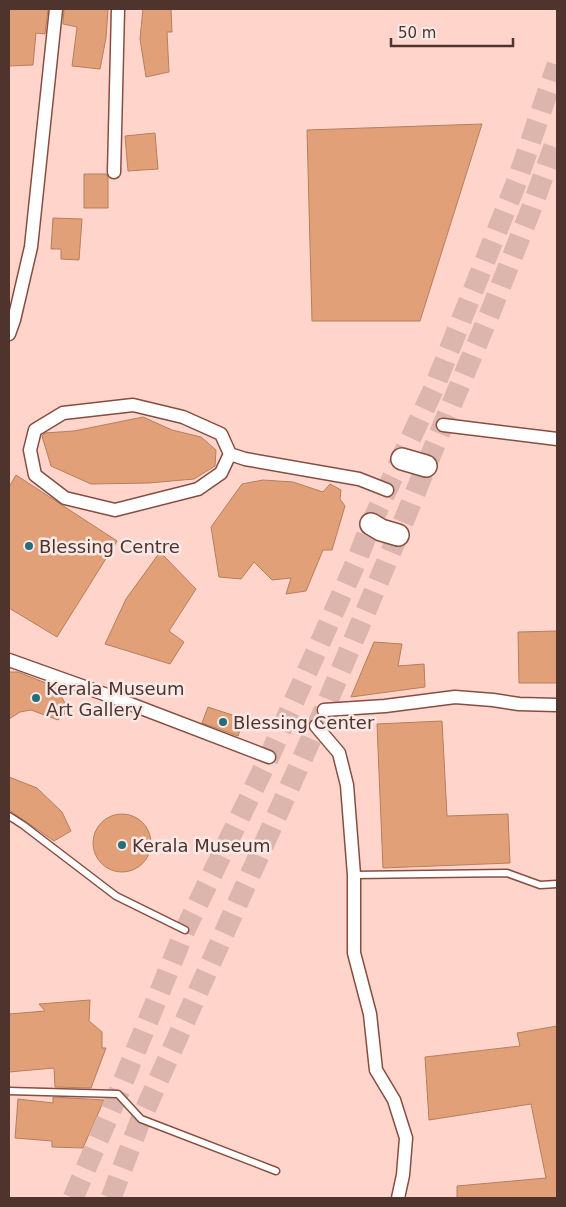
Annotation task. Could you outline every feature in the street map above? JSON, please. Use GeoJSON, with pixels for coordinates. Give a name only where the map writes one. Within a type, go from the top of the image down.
{"type":"FeatureCollection","features":[{"type":"Feature","properties":{"kind":"highway"},"geometry":{"type":"LineString","coordinates":[[402,459],[426,466]]}},
{"type":"Feature","properties":{"kind":"highway"},"geometry":{"type":"LineString","coordinates":[[371,524],[398,535]]}},
{"type":"Feature","properties":{"kind":"street"},"geometry":{"type":"LineString","coordinates":[[9,334],[31,247],[56,9]]}},
{"type":"Feature","properties":{"kind":"street"},"geometry":{"type":"LineString","coordinates":[[114,172],[118,9]]}},
{"type":"Feature","properties":{"kind":"street"},"geometry":{"type":"LineString","coordinates":[[230,454],[221,474],[198,489],[115,510],[65,498],[35,475],[30,450],[35,430],[63,413],[133,405],[183,417],[221,434],[230,454],[245,459],[359,479],[387,490]]}},
{"type":"Feature","properties":{"kind":"street"},"geometry":{"type":"LineString","coordinates":[[443,425],[557,439]]}},
{"type":"Feature","properties":{"kind":"street"},"geometry":{"type":"LineString","coordinates":[[9,660],[269,757]]}},
{"type":"Feature","properties":{"kind":"street"},"geometry":{"type":"LineString","coordinates":[[324,710],[385,706],[455,697],[519,704],[557,705]]}},
{"type":"Feature","properties":{"kind":"street"},"geometry":{"type":"LineString","coordinates":[[316,726],[339,753],[347,785],[354,875],[354,953],[370,1014],[376,1070],[394,1100],[406,1138],[398,1198]]}},
{"type":"Feature","properties":{"kind":"lane"},"geometry":{"type":"LineString","coordinates":[[9,816],[116,896],[185,930]]}},
{"type":"Feature","properties":{"kind":"lane"},"geometry":{"type":"LineString","coordinates":[[354,875],[508,873],[540,885],[557,884]]}},
{"type":"Feature","properties":{"kind":"lane"},"geometry":{"type":"LineString","coordinates":[[9,1091],[118,1094],[141,1119],[276,1171]]}},
{"type":"Feature","properties":{"kind":"building"},"geometry":{"type":"Polygon","coordinates":[[[9,9],[48,9],[45,34],[36,33],[33,65],[9,66],[9,9]]]}},
{"type":"Feature","properties":{"kind":"building"},"geometry":{"type":"Polygon","coordinates":[[[64,9],[108,9],[106,38],[100,69],[72,66],[77,27],[63,24],[64,9]]]}},
{"type":"Feature","properties":{"kind":"building"},"geometry":{"type":"Polygon","coordinates":[[[143,9],[171,9],[172,32],[167,32],[169,72],[146,77],[140,39],[143,9]]]}},
{"type":"Feature","properties":{"kind":"building"},"geometry":{"type":"Polygon","coordinates":[[[482,124],[420,321],[312,321],[307,130],[482,124]]]}},
{"type":"Feature","properties":{"kind":"building"},"geometry":{"type":"Polygon","coordinates":[[[155,133],[158,169],[128,171],[125,136],[155,133]]]}},
{"type":"Feature","properties":{"kind":"building"},"geometry":{"type":"Polygon","coordinates":[[[84,174],[106,174],[108,177],[108,208],[84,208],[84,174]]]}},
{"type":"Feature","properties":{"kind":"building"},"geometry":{"type":"Polygon","coordinates":[[[53,218],[82,219],[79,260],[61,259],[61,249],[51,249],[53,218]]]}},
{"type":"Feature","properties":{"kind":"building"},"geometry":{"type":"Polygon","coordinates":[[[143,417],[172,430],[201,437],[216,450],[215,466],[194,479],[149,483],[91,484],[51,466],[42,436],[45,433],[74,431],[143,417]]]}},
{"type":"Feature","properties":{"kind":"building"},"geometry":{"type":"Polygon","coordinates":[[[16,475],[117,541],[57,637],[9,608],[9,487],[16,475]]]}},
{"type":"Feature","properties":{"kind":"building"},"geometry":{"type":"Polygon","coordinates":[[[263,480],[293,482],[323,492],[330,484],[341,490],[340,499],[345,506],[332,550],[323,550],[306,591],[286,594],[291,578],[272,580],[254,562],[241,579],[219,577],[211,527],[242,484],[263,480]]]}},
{"type":"Feature","properties":{"kind":"building"},"geometry":{"type":"Polygon","coordinates":[[[160,552],[196,589],[169,631],[184,642],[170,664],[105,644],[126,599],[160,552]]]}},
{"type":"Feature","properties":{"kind":"building"},"geometry":{"type":"Polygon","coordinates":[[[557,631],[557,683],[519,683],[518,632],[557,631]]]}},
{"type":"Feature","properties":{"kind":"building"},"geometry":{"type":"Polygon","coordinates":[[[374,642],[402,644],[398,666],[424,664],[425,687],[351,697],[374,642]]]}},
{"type":"Feature","properties":{"kind":"building","name":"Kerala Museum Art Gallery"},"geometry":{"type":"Polygon","coordinates":[[[9,672],[18,672],[56,687],[69,710],[58,720],[31,710],[20,712],[9,719],[9,672]]]}},
{"type":"Feature","properties":{"kind":"building","name":"Blessing Center"},"geometry":{"type":"Polygon","coordinates":[[[208,707],[244,719],[238,736],[202,723],[208,707]]]}},
{"type":"Feature","properties":{"kind":"building"},"geometry":{"type":"Polygon","coordinates":[[[442,721],[447,816],[508,814],[510,863],[383,868],[377,724],[442,721]]]}},
{"type":"Feature","properties":{"kind":"building"},"geometry":{"type":"Polygon","coordinates":[[[9,777],[37,788],[62,812],[71,831],[54,841],[9,810],[9,777]]]}},
{"type":"Feature","properties":{"kind":"building","name":"Kerala Museum"},"geometry":{"type":"Polygon","coordinates":[[[122,814],[133,816],[146,827],[151,843],[149,854],[138,867],[122,872],[111,870],[98,859],[93,843],[95,832],[106,819],[122,814]]]}},
{"type":"Feature","properties":{"kind":"building"},"geometry":{"type":"Polygon","coordinates":[[[90,1000],[89,1021],[102,1032],[102,1048],[106,1048],[91,1088],[55,1087],[54,1068],[9,1072],[9,1014],[45,1011],[39,1004],[90,1000]]]}},
{"type":"Feature","properties":{"kind":"building"},"geometry":{"type":"Polygon","coordinates":[[[557,1026],[557,1198],[457,1198],[457,1186],[546,1178],[531,1104],[429,1120],[425,1057],[520,1046],[517,1033],[557,1026]]]}},
{"type":"Feature","properties":{"kind":"building"},"geometry":{"type":"Polygon","coordinates":[[[53,1097],[104,1100],[83,1148],[52,1147],[52,1141],[15,1138],[18,1099],[53,1103],[53,1097]]]}},
{"type":"Feature","properties":{"kind":"tunnel"},"geometry":{"type":"LineString","coordinates":[[73,1198],[185,930],[269,757],[357,560],[371,524],[434,388],[517,181],[557,65]]}},
{"type":"Feature","properties":{"kind":"tunnel"},"geometry":{"type":"LineString","coordinates":[[111,1198],[141,1119],[324,710],[398,535],[492,308],[557,138]]}},
{"type":"Feature","properties":{"kind":"place","name":"Blessing Centre"},"geometry":{"type":"Point","coordinates":[29,546]}},
{"type":"Feature","properties":{"kind":"place","name":"Kerala Museum Art Gallery"},"geometry":{"type":"Point","coordinates":[36,698]}},
{"type":"Feature","properties":{"kind":"place","name":"Blessing Center"},"geometry":{"type":"Point","coordinates":[223,722]}},
{"type":"Feature","properties":{"kind":"place","name":"Kerala Museum"},"geometry":{"type":"Point","coordinates":[122,845]}}]}
